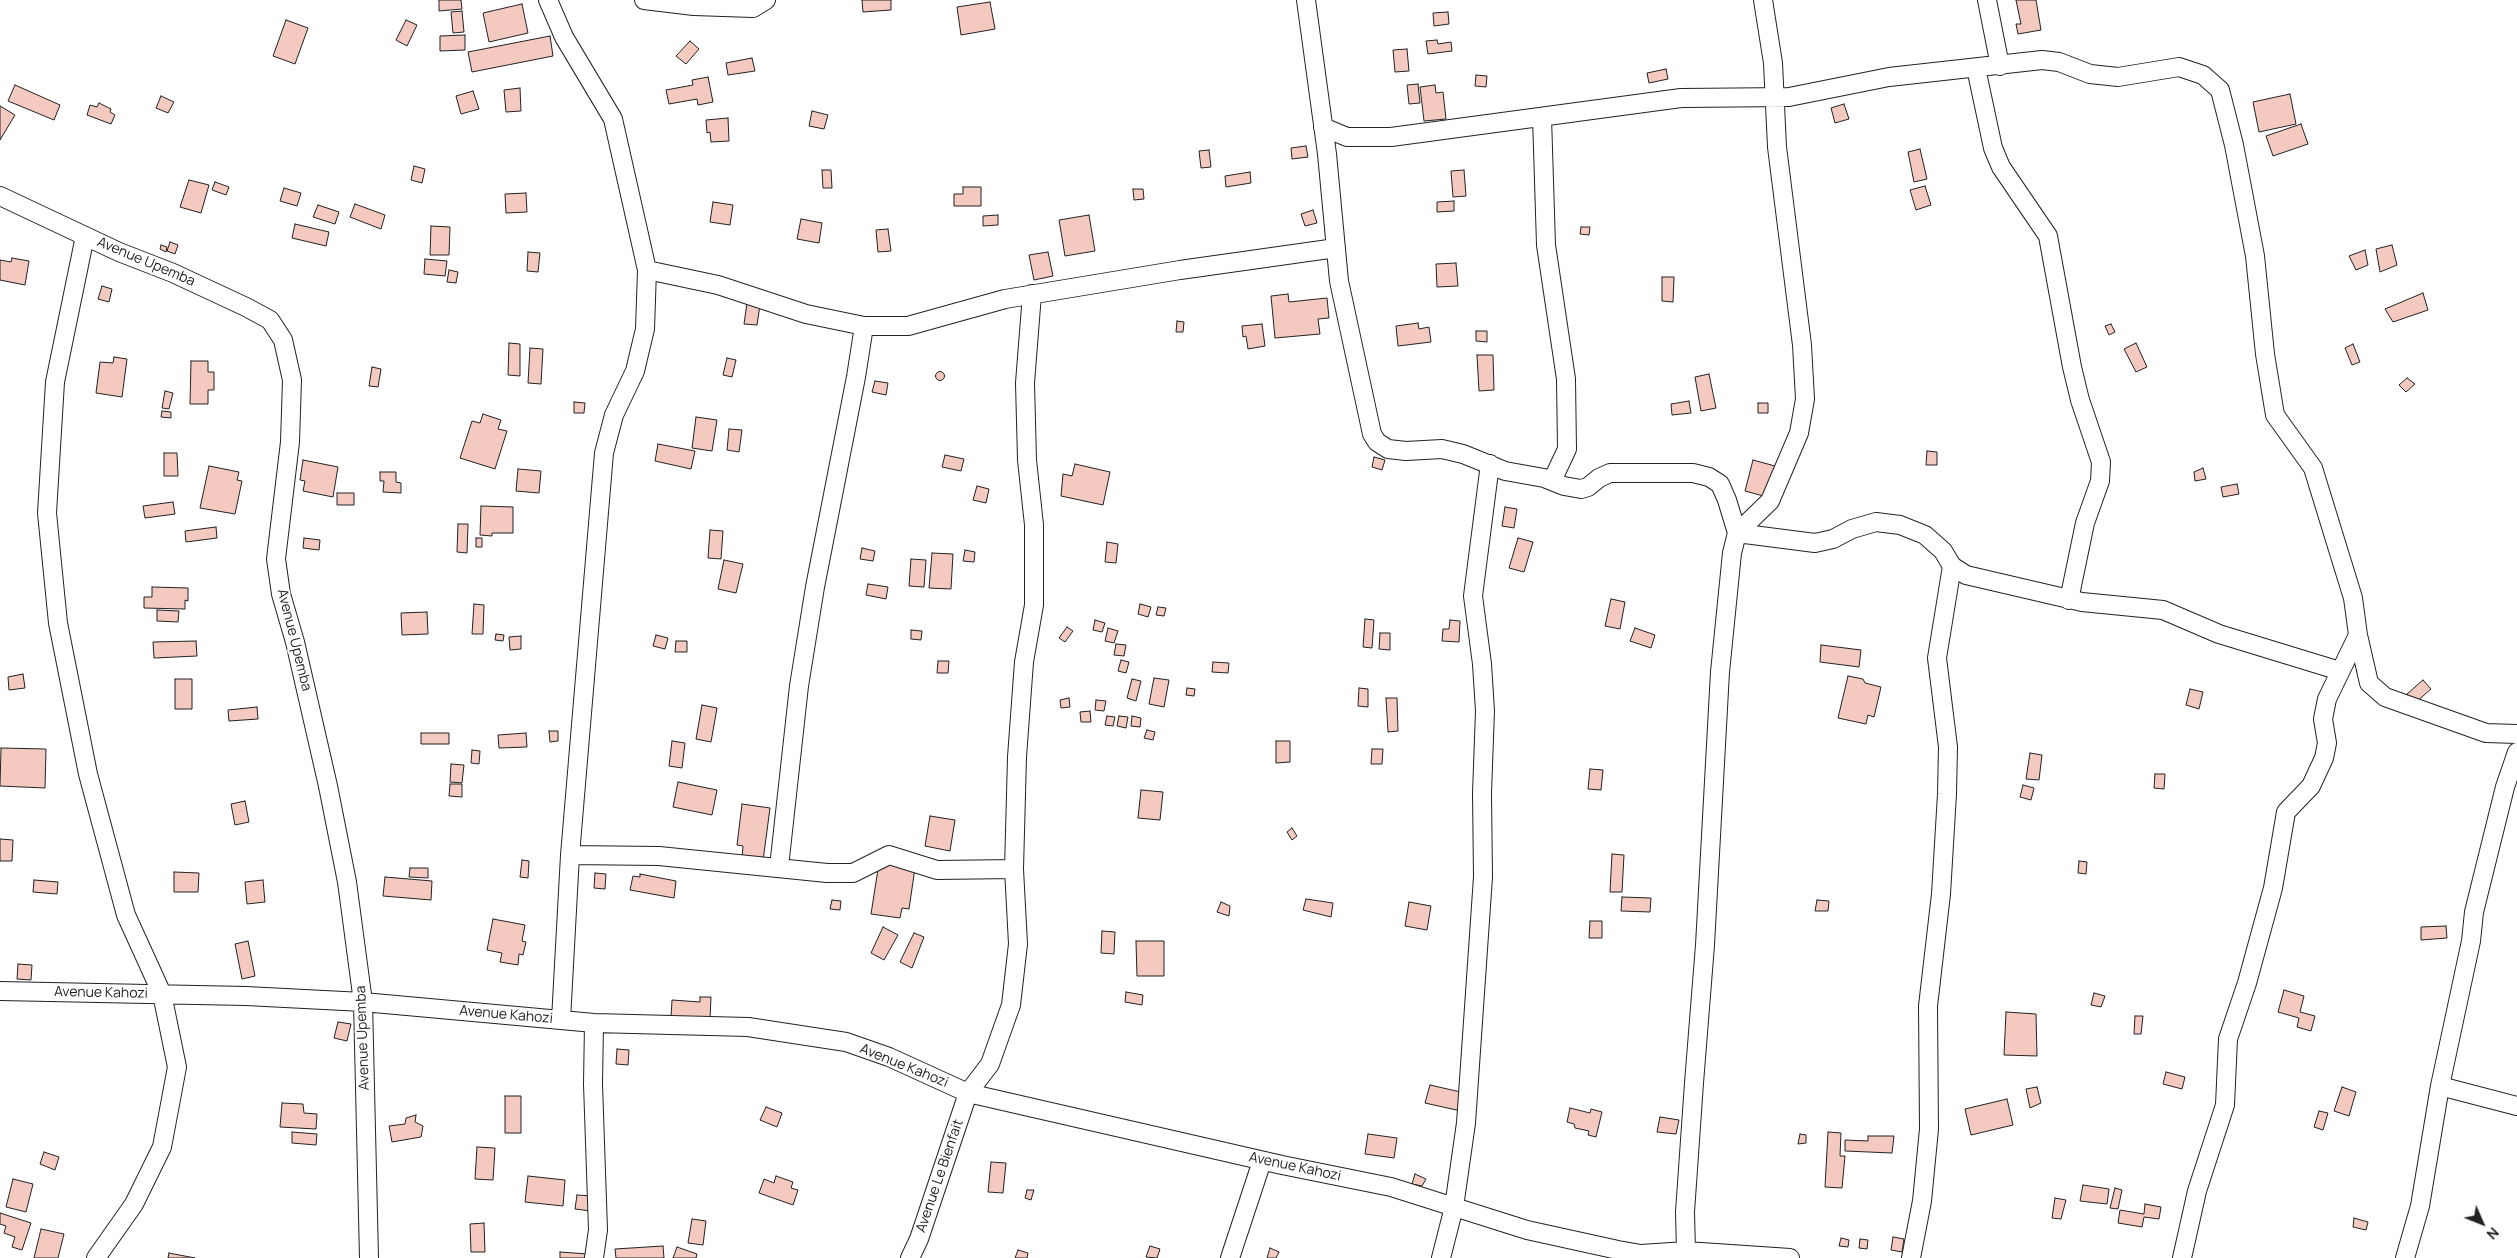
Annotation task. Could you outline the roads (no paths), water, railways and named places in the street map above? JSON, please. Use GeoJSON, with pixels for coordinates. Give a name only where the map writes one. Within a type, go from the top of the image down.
{"type":"FeatureCollection","features":[{"type":"Feature","properties":{"kind":"street"},"geometry":{"type":"LineString","coordinates":[[548,0],[564,37],[613,119],[648,270],[645,329],[635,371],[614,415],[604,453],[570,855],[561,1020]]}},
{"type":"Feature","properties":{"kind":"street"},"geometry":{"type":"LineString","coordinates":[[644,0],[694,6],[753,8],[766,0]]}},
{"type":"Feature","properties":{"kind":"street"},"geometry":{"type":"LineString","coordinates":[[1306,0],[1323,127],[1339,282],[1372,434],[1377,442],[1388,449],[1406,451],[1442,449],[1490,464],[1505,471],[1581,489],[1588,487],[1599,478],[1610,473],[1693,473],[1709,477],[1720,484],[1737,533],[1732,553],[1720,672],[1705,945],[1685,1212],[1685,1254]]}},
{"type":"Feature","properties":{"kind":"street"},"geometry":{"type":"LineString","coordinates":[[1737,533],[1770,501],[1799,433],[1805,399],[1802,344],[1785,195],[1777,147],[1773,63],[1763,0]]}},
{"type":"Feature","properties":{"kind":"street"},"geometry":{"type":"LineString","coordinates":[[1987,0],[2000,66]]}},
{"type":"Feature","properties":{"kind":"street"},"geometry":{"type":"LineString","coordinates":[[1323,127],[1347,137],[1391,137],[1681,98],[1775,97],[1821,92],[1889,77],[2050,61],[2059,62],[2090,74],[2118,77],[2179,67],[2203,75],[2220,90],[2234,145],[2255,256],[2265,354],[2275,415],[2313,468],[2353,598],[2358,635],[2369,683],[2385,697],[2486,733],[2517,734]]}},
{"type":"Feature","properties":{"kind":"street"},"geometry":{"type":"LineString","coordinates":[[1976,68],[1993,148],[2001,167],[2048,236],[2072,367],[2080,400],[2101,462],[2100,481],[2085,523],[2069,600]]}},
{"type":"Feature","properties":{"kind":"street"},"geometry":{"type":"LineString","coordinates":[[1542,117],[1546,245],[1566,379],[1567,449],[1552,481]]}},
{"type":"Feature","properties":{"kind":"street","name":"Avenue Upemba"},"geometry":{"type":"LineString","coordinates":[[0,196],[85,236],[246,307],[270,320],[283,340],[292,380],[290,442],[276,559],[281,594],[304,680],[345,872],[363,1002],[369,1258]]}},
{"type":"Feature","properties":{"kind":"street"},"geometry":{"type":"LineString","coordinates":[[85,236],[55,382],[47,513],[58,623],[88,774],[126,915],[162,994],[177,1067],[162,1147],[134,1204],[96,1258]]}},
{"type":"Feature","properties":{"kind":"street"},"geometry":{"type":"LineString","coordinates":[[648,270],[718,285],[806,314],[864,326],[908,326],[1005,299],[1032,294],[1180,270],[1336,248]]}},
{"type":"Feature","properties":{"kind":"street","name":"Avenue Le Bienfait"},"geometry":{"type":"LineString","coordinates":[[910,1258],[919,1239],[968,1093],[990,1064],[1011,1005],[1018,944],[1014,869],[1017,757],[1024,662],[1034,605],[1034,525],[1027,460],[1026,383],[1032,294]]}},
{"type":"Feature","properties":{"kind":"street"},"geometry":{"type":"LineString","coordinates":[[779,867],[799,686],[815,587],[856,377],[864,326]]}},
{"type":"Feature","properties":{"kind":"street"},"geometry":{"type":"LineString","coordinates":[[1441,1258],[1454,1207],[1471,1078],[1483,877],[1485,711],[1482,664],[1473,596],[1490,464]]}},
{"type":"Feature","properties":{"kind":"street"},"geometry":{"type":"LineString","coordinates":[[1737,533],[1815,543],[1833,539],[1852,529],[1876,522],[1900,525],[1925,534],[1943,551],[1952,566],[1966,575],[2069,600],[2163,610],[2219,634],[2340,671]]}},
{"type":"Feature","properties":{"kind":"street"},"geometry":{"type":"LineString","coordinates":[[1912,1258],[1922,1201],[1929,1129],[1928,1006],[1941,894],[1948,794],[1948,747],[1937,658],[1952,566]]}},
{"type":"Feature","properties":{"kind":"street"},"geometry":{"type":"LineString","coordinates":[[2182,1258],[2198,1191],[2225,1105],[2228,1039],[2247,983],[2273,888],[2286,812],[2311,786],[2324,758],[2327,743],[2322,719],[2327,699],[2358,635]]}},
{"type":"Feature","properties":{"kind":"street"},"geometry":{"type":"LineString","coordinates":[[2405,1258],[2420,1206],[2440,1086],[2471,941],[2474,912],[2505,786],[2517,752]]}},
{"type":"Feature","properties":{"kind":"street"},"geometry":{"type":"LineString","coordinates":[[570,855],[659,856],[827,873],[853,873],[889,855],[937,870],[1014,869]]}},
{"type":"Feature","properties":{"kind":"street","name":"Avenue Kahozi"},"geometry":{"type":"LineString","coordinates":[[0,991],[162,994],[363,1002],[594,1023],[748,1027],[846,1042],[889,1057],[968,1093],[1392,1188],[1527,1230],[1641,1254],[1790,1258]]}},
{"type":"Feature","properties":{"kind":"street"},"geometry":{"type":"LineString","coordinates":[[594,1023],[593,1084],[598,1230],[594,1258]]}},
{"type":"Feature","properties":{"kind":"street"},"geometry":{"type":"LineString","coordinates":[[2440,1086],[2517,1106]]}},
{"type":"Feature","properties":{"kind":"street"},"geometry":{"type":"LineString","coordinates":[[1230,1258],[1262,1160]]}}]}
